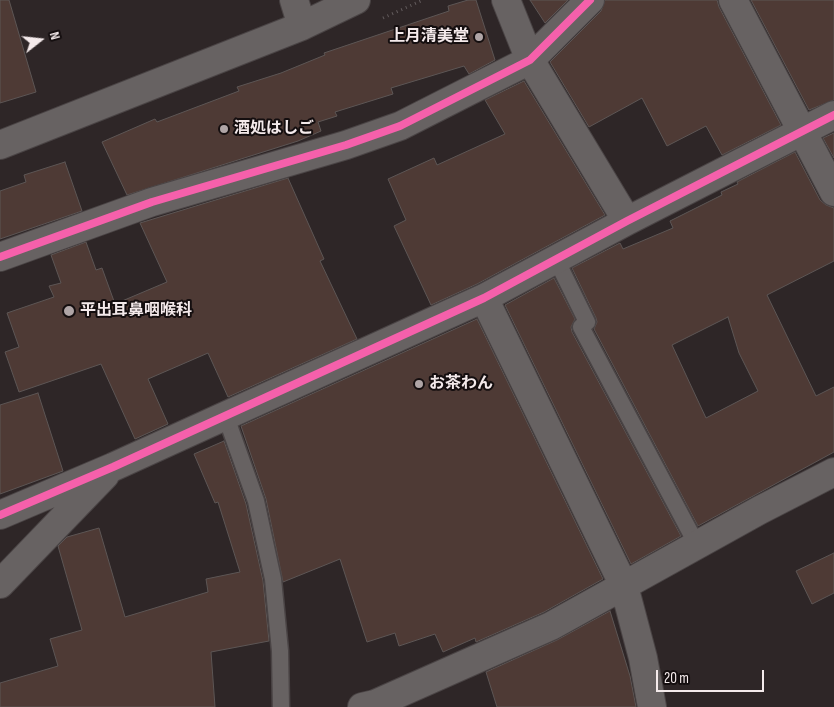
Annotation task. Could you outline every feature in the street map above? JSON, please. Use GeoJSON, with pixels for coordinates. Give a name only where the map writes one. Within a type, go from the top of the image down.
{"type":"FeatureCollection","features":[{"type":"Feature","properties":{"kind":"street"},"geometry":{"type":"LineString","coordinates":[[294,0],[302,26]]}},
{"type":"Feature","properties":{"kind":"street"},"geometry":{"type":"LineString","coordinates":[[0,145],[302,26],[356,0]]}},
{"type":"Feature","properties":{"kind":"street"},"geometry":{"type":"LineString","coordinates":[[506,0],[530,60],[627,221]]}},
{"type":"Feature","properties":{"kind":"street"},"geometry":{"type":"LineString","coordinates":[[0,256],[152,202],[346,145],[400,126],[530,60],[590,0]]}},
{"type":"Feature","properties":{"kind":"street"},"geometry":{"type":"LineString","coordinates":[[733,0],[834,192]]}},
{"type":"Feature","properties":{"kind":"street"},"geometry":{"type":"LineString","coordinates":[[0,514],[113,468],[484,298],[627,221],[834,115]]}},
{"type":"Feature","properties":{"kind":"street"},"geometry":{"type":"LineString","coordinates":[[484,298],[624,586],[643,658],[652,707]]}},
{"type":"Feature","properties":{"kind":"street"},"geometry":{"type":"LineString","coordinates":[[0,584],[113,468]]}},
{"type":"Feature","properties":{"kind":"street"},"geometry":{"type":"LineString","coordinates":[[362,707],[375,704],[550,626],[834,472]]}},
{"type":"Feature","properties":{"kind":"lane"},"geometry":{"type":"LineString","coordinates":[[556,259],[586,322],[581,327],[697,545]]}},
{"type":"Feature","properties":{"kind":"lane"},"geometry":{"type":"LineString","coordinates":[[226,417],[256,501],[273,579],[280,650],[281,707]]}},
{"type":"Feature","properties":{"kind":"building"},"geometry":{"type":"Polygon","coordinates":[[[0,0],[9,0],[36,92],[0,103],[0,0]]]}},
{"type":"Feature","properties":{"kind":"building"},"geometry":{"type":"Polygon","coordinates":[[[468,0],[476,0],[495,60],[469,74],[464,66],[391,88],[393,94],[335,112],[337,116],[318,122],[321,131],[298,141],[127,195],[102,142],[155,119],[157,122],[239,91],[237,87],[281,73],[325,55],[324,53],[449,11],[448,6],[468,0]]]}},
{"type":"Feature","properties":{"kind":"building"},"geometry":{"type":"Polygon","coordinates":[[[530,0],[568,0],[545,23],[530,0]]]}},
{"type":"Feature","properties":{"kind":"building"},"geometry":{"type":"Polygon","coordinates":[[[605,0],[717,0],[781,125],[722,155],[706,126],[667,146],[642,98],[589,127],[550,62],[601,11],[605,0]]]}},
{"type":"Feature","properties":{"kind":"building"},"geometry":{"type":"Polygon","coordinates":[[[751,0],[834,0],[834,100],[809,110],[751,0]]]}},
{"type":"Feature","properties":{"kind":"building"},"geometry":{"type":"Polygon","coordinates":[[[524,81],[605,215],[477,284],[431,305],[394,226],[406,220],[388,179],[434,158],[437,165],[505,134],[485,100],[524,81]]]}},
{"type":"Feature","properties":{"kind":"building"},"geometry":{"type":"Polygon","coordinates":[[[834,133],[834,158],[823,138],[834,133]]]}},
{"type":"Feature","properties":{"kind":"building"},"geometry":{"type":"Polygon","coordinates":[[[795,152],[820,200],[834,208],[834,261],[767,295],[816,396],[834,387],[834,452],[698,526],[594,329],[597,322],[596,318],[572,268],[620,243],[623,249],[673,228],[670,221],[722,195],[721,192],[738,184],[737,182],[795,152]],[[728,317],[672,345],[706,418],[758,391],[739,353],[728,317]]]}},
{"type":"Feature","properties":{"kind":"building"},"geometry":{"type":"Polygon","coordinates":[[[65,162],[82,211],[0,239],[0,191],[26,182],[24,175],[65,162]]]}},
{"type":"Feature","properties":{"kind":"building"},"geometry":{"type":"Polygon","coordinates":[[[288,178],[324,259],[320,261],[357,339],[228,397],[208,353],[148,379],[168,424],[135,439],[101,364],[19,392],[5,352],[19,347],[7,313],[54,297],[49,286],[61,283],[51,255],[86,242],[96,270],[102,268],[115,304],[167,282],[140,223],[288,178]]]}},
{"type":"Feature","properties":{"kind":"building"},"geometry":{"type":"Polygon","coordinates":[[[554,278],[575,319],[571,327],[572,332],[681,536],[631,564],[505,305],[554,278]]]}},
{"type":"Feature","properties":{"kind":"building"},"geometry":{"type":"Polygon","coordinates":[[[477,319],[603,579],[544,612],[476,642],[475,638],[443,652],[435,634],[399,646],[395,633],[367,642],[340,559],[283,582],[266,499],[241,426],[477,319]]]}},
{"type":"Feature","properties":{"kind":"building"},"geometry":{"type":"Polygon","coordinates":[[[38,393],[63,471],[0,494],[0,405],[38,393]]]}},
{"type":"Feature","properties":{"kind":"building"},"geometry":{"type":"Polygon","coordinates":[[[224,441],[246,504],[263,581],[269,641],[211,652],[215,707],[0,707],[0,683],[58,666],[50,639],[82,630],[58,546],[67,537],[99,528],[125,617],[208,592],[206,579],[240,572],[218,502],[215,503],[194,454],[224,441]]]}},
{"type":"Feature","properties":{"kind":"building"},"geometry":{"type":"Polygon","coordinates":[[[834,553],[834,593],[812,604],[796,571],[834,553]]]}},
{"type":"Feature","properties":{"kind":"building"},"geometry":{"type":"Polygon","coordinates":[[[610,611],[630,676],[636,707],[497,707],[486,672],[557,640],[610,611]]]}},
{"type":"Feature","properties":{"kind":"cycle path"},"geometry":{"type":"LineString","coordinates":[[0,257],[152,202],[346,145],[400,126],[530,60],[590,0]]}},
{"type":"Feature","properties":{"kind":"cycle path"},"geometry":{"type":"LineString","coordinates":[[0,515],[113,467],[484,298],[627,221],[834,115]]}},
{"type":"Feature","properties":{"kind":"place","name":"上月清美堂"},"geometry":{"type":"Point","coordinates":[479,37]}},
{"type":"Feature","properties":{"kind":"place","name":"酒処はしご"},"geometry":{"type":"Point","coordinates":[224,129]}},
{"type":"Feature","properties":{"kind":"place","name":"平出耳鼻咽喉科"},"geometry":{"type":"Point","coordinates":[69,311]}},
{"type":"Feature","properties":{"kind":"place","name":"お茶わん"},"geometry":{"type":"Point","coordinates":[419,384]}}]}
